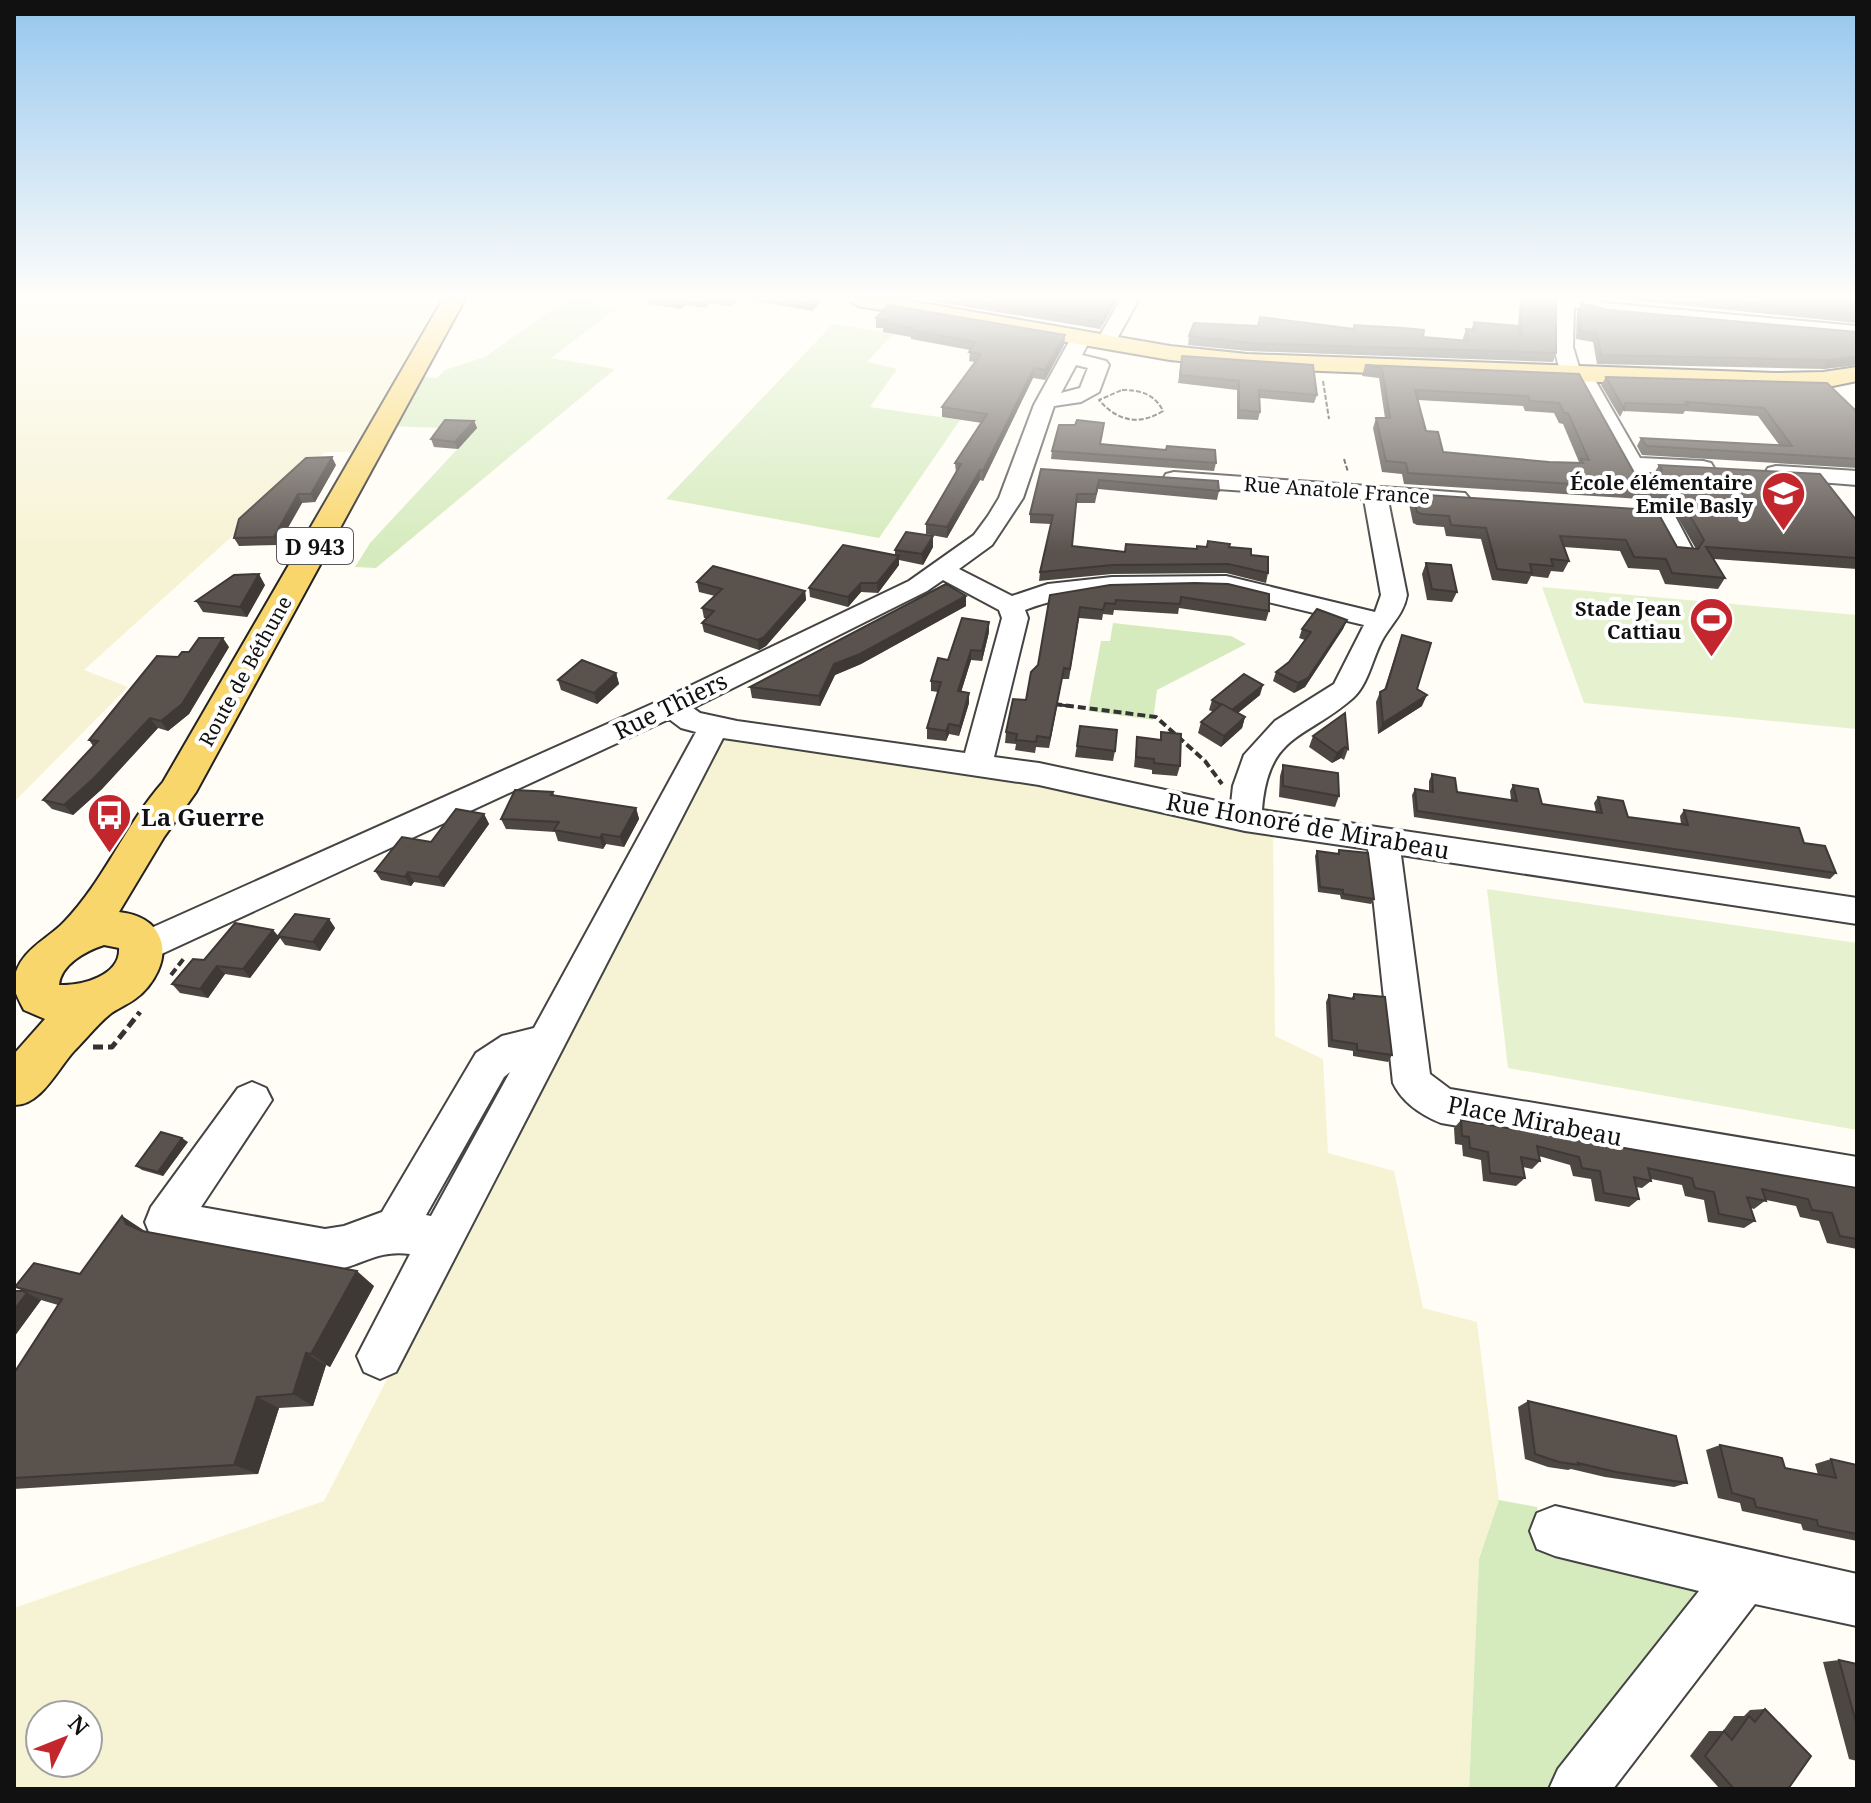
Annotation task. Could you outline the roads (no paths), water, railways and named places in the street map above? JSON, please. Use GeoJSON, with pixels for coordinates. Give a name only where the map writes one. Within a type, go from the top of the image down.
{"type":"FeatureCollection","features":[{"type":"Feature","properties":{"kind":"main road","name":"Route de Béthune"},"geometry":{"type":"LineString","coordinates":[[32,993],[48,958],[77,937],[101,911],[153,820],[177,792],[407,383]]}},
{"type":"Feature","properties":{"kind":"main road","name":"Route de Béthune"},"geometry":{"type":"LineString","coordinates":[[135,938],[134,890],[177,805],[177,792]]}},
{"type":"Feature","properties":{"kind":"main road"},"geometry":{"type":"LineString","coordinates":[[15,1088],[49,1046],[94,1000],[130,976],[138,966],[135,938],[104,928],[77,937]]}},
{"type":"Feature","properties":{"kind":"main road"},"geometry":{"type":"LineString","coordinates":[[15,1088],[35,1044],[32,993],[67,1006],[94,1000]]}},
{"type":"Feature","properties":{"kind":"street","name":"Rue Thiers"},"geometry":{"type":"LineString","coordinates":[[135,938],[671,707],[918,586],[983,540],[1011,498],[1046,401],[1059,383]]}},
{"type":"Feature","properties":{"kind":"street"},"geometry":{"type":"LineString","coordinates":[[1046,401],[1074,398],[1089,392],[1092,383]]}},
{"type":"Feature","properties":{"kind":"street"},"geometry":{"type":"LineString","coordinates":[[1582,383],[1653,503],[1640,509],[1663,516],[1682,552]]}},
{"type":"Feature","properties":{"kind":"street"},"geometry":{"type":"LineString","coordinates":[[1632,464],[1723,469]]}},
{"type":"Feature","properties":{"kind":"street"},"geometry":{"type":"LineString","coordinates":[[1022,467],[1052,470]]}},
{"type":"Feature","properties":{"kind":"street"},"geometry":{"type":"LineString","coordinates":[[1754,472],[1857,478]]}},
{"type":"Feature","properties":{"kind":"street","name":"Rue Anatole France"},"geometry":{"type":"LineString","coordinates":[[1158,477],[1475,499]]}},
{"type":"Feature","properties":{"kind":"street"},"geometry":{"type":"LineString","coordinates":[[1245,810],[1255,762],[1285,728],[1345,690],[1380,621],[1392,608],[1394,595],[1375,493]]}},
{"type":"Feature","properties":{"kind":"street"},"geometry":{"type":"LineString","coordinates":[[942,570],[1011,606],[1015,618],[977,766]]}},
{"type":"Feature","properties":{"kind":"street"},"geometry":{"type":"LineString","coordinates":[[1011,606],[1048,592],[1112,585],[1193,583],[1241,587],[1380,621]]}},
{"type":"Feature","properties":{"kind":"street","name":"Rue Honoré de Mirabeau"},"geometry":{"type":"LineString","coordinates":[[671,707],[691,721],[714,726],[1039,774],[1245,810],[1383,840],[1857,911]]}},
{"type":"Feature","properties":{"kind":"street"},"geometry":{"type":"LineString","coordinates":[[380,1356],[714,726]]}},
{"type":"Feature","properties":{"kind":"street","name":"Place Mirabeau"},"geometry":{"type":"LineString","coordinates":[[1383,840],[1412,1083],[1441,1105],[1857,1176]]}},
{"type":"Feature","properties":{"kind":"street"},"geometry":{"type":"LineString","coordinates":[[393,1233],[490,1065],[515,1048],[546,1042]]}},
{"type":"Feature","properties":{"kind":"street"},"geometry":{"type":"LineString","coordinates":[[252,1100],[166,1222],[325,1250],[346,1250],[374,1234],[442,1239]]}},
{"type":"Feature","properties":{"kind":"street"},"geometry":{"type":"LineString","coordinates":[[1555,1531],[1857,1600]]}},
{"type":"Feature","properties":{"kind":"street"},"geometry":{"type":"LineString","coordinates":[[1578,1789],[1745,1576]]}},
{"type":"Feature","properties":{"kind":"place","name":"École élémentaire Emile Basly"},"geometry":{"type":"Point","coordinates":[1784,532]}},
{"type":"Feature","properties":{"kind":"place","name":"Stade Jean Cattiau"},"geometry":{"type":"Point","coordinates":[1712,659]}},
{"type":"Feature","properties":{"kind":"place","name":"La Guerre"},"geometry":{"type":"Point","coordinates":[110,855]}}]}
